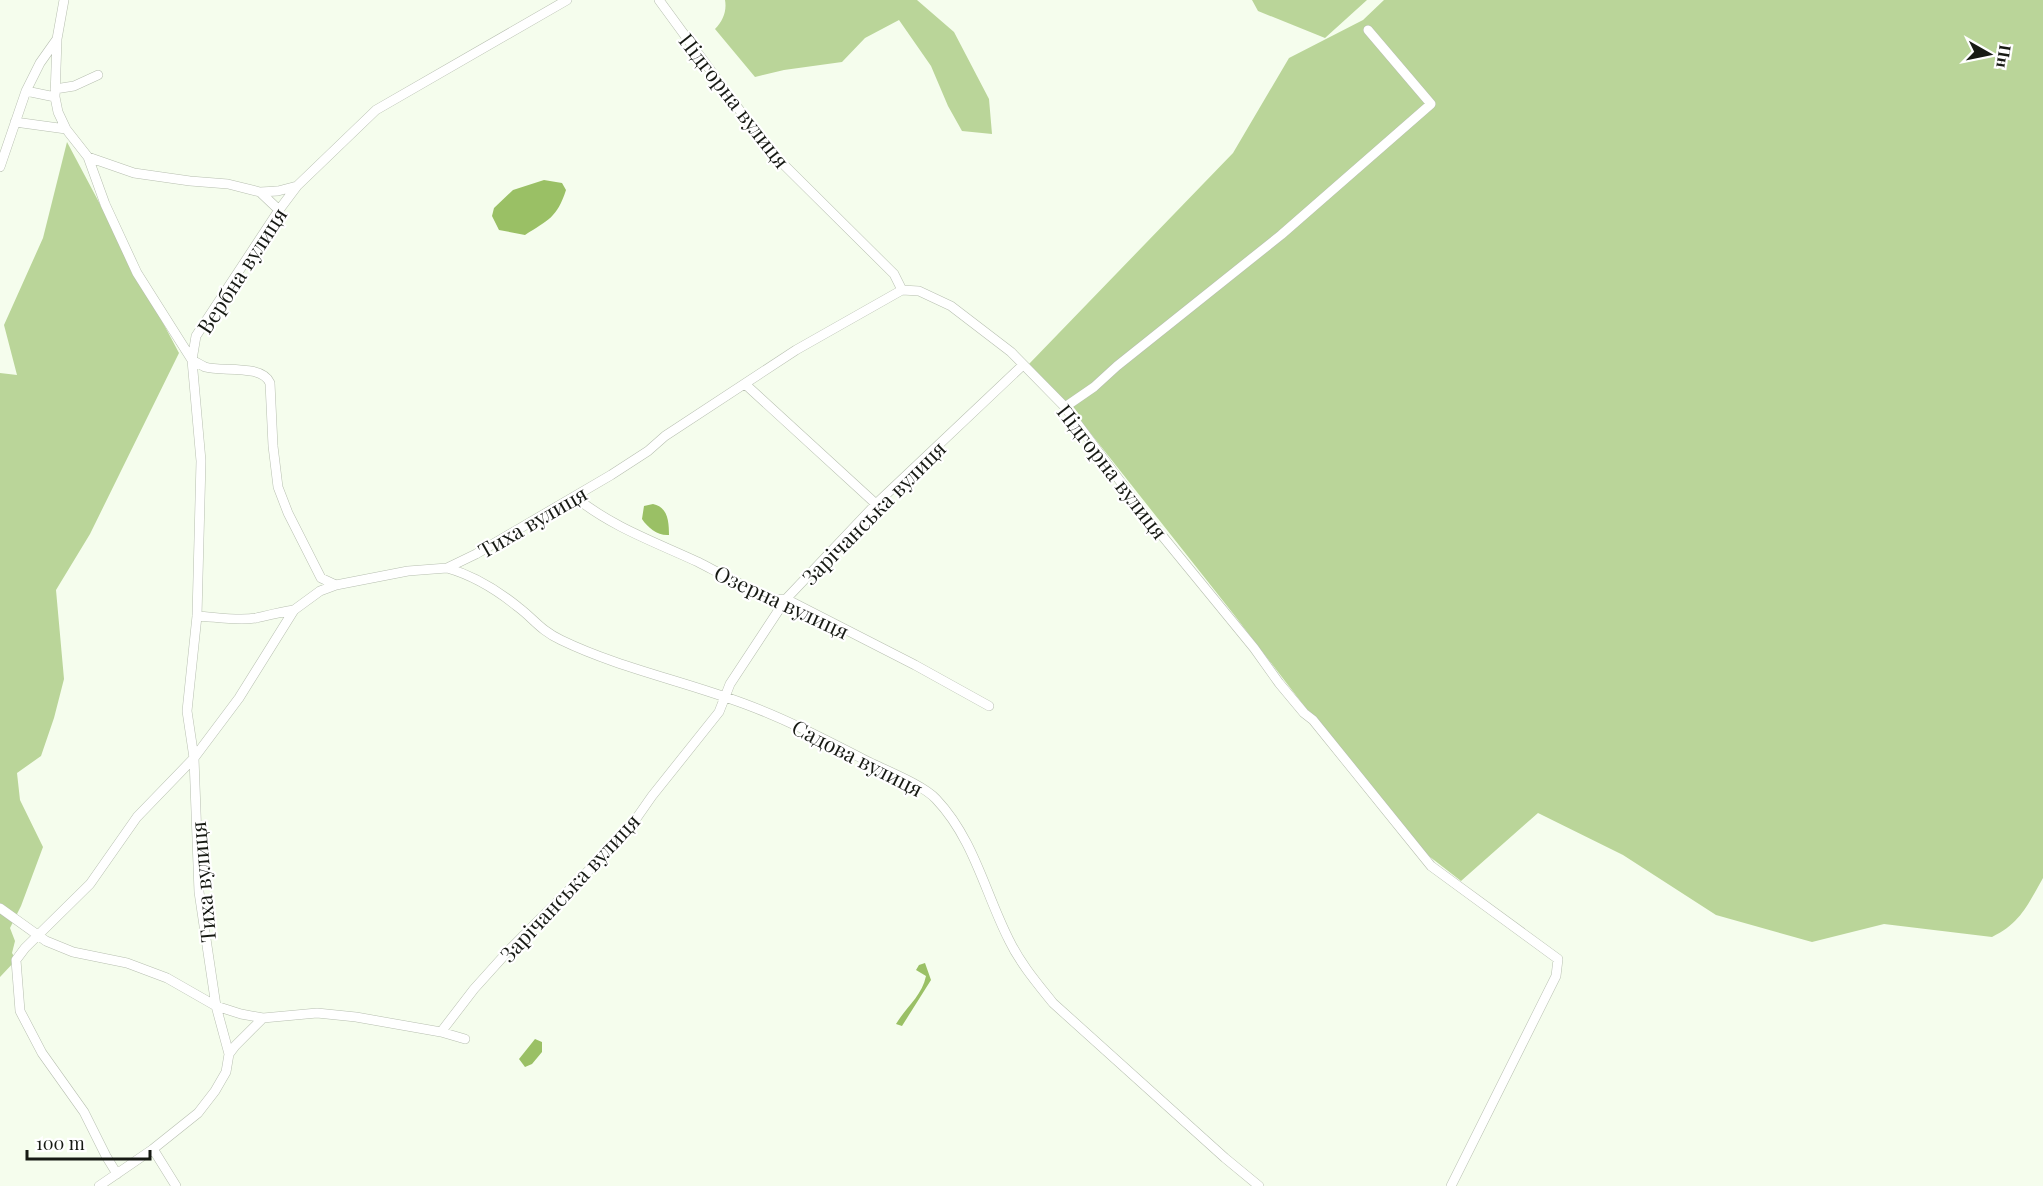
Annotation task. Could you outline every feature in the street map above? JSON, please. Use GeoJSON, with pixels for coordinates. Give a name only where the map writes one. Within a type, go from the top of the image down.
{"type":"FeatureCollection","features":[{"type":"Feature","properties":{"kind":"street"},"geometry":{"type":"LineString","coordinates":[[64,0],[57,39],[55,93],[58,112],[66,129],[88,157],[105,204],[136,273],[192,360],[206,367],[246,371],[264,374],[268,377],[278,487],[288,513],[321,578],[336,585]]}},
{"type":"Feature","properties":{"kind":"street","name":"Вербна вулиця"},"geometry":{"type":"LineString","coordinates":[[194,758],[187,711],[197,616],[201,461],[192,360],[196,336],[297,186],[376,110],[567,0]]}},
{"type":"Feature","properties":{"kind":"street","name":"Підгорна вулиця"},"geometry":{"type":"LineString","coordinates":[[659,0],[768,149],[894,274],[902,290],[920,291],[951,306],[997,340],[1065,407],[1146,516],[1247,639],[1285,690],[1431,866],[1558,959],[1556,976],[1451,1186]]}},
{"type":"Feature","properties":{"kind":"street"},"geometry":{"type":"LineString","coordinates":[[1065,407],[1094,387],[1281,235],[1431,104],[1368,30]]}},
{"type":"Feature","properties":{"kind":"street"},"geometry":{"type":"LineString","coordinates":[[0,167],[20,106],[40,63],[57,39]]}},
{"type":"Feature","properties":{"kind":"street"},"geometry":{"type":"LineString","coordinates":[[27,91],[55,93],[98,75]]}},
{"type":"Feature","properties":{"kind":"street"},"geometry":{"type":"LineString","coordinates":[[15,122],[66,129]]}},
{"type":"Feature","properties":{"kind":"street"},"geometry":{"type":"LineString","coordinates":[[88,157],[134,172],[190,181],[228,184],[260,192],[278,191],[297,186]]}},
{"type":"Feature","properties":{"kind":"street"},"geometry":{"type":"LineString","coordinates":[[260,192],[279,210]]}},
{"type":"Feature","properties":{"kind":"street","name":"Тиха вулиця"},"geometry":{"type":"LineString","coordinates":[[117,1174],[84,1112],[42,1053],[20,1011],[16,960],[25,948],[90,884],[137,817],[194,758],[238,698],[294,610],[320,591],[336,585],[408,571],[447,568],[476,554],[575,497],[648,451],[664,436],[796,350],[902,290]]}},
{"type":"Feature","properties":{"kind":"street","name":"Зарічанська вулиця"},"geometry":{"type":"LineString","coordinates":[[441,1032],[474,989],[510,949],[622,837],[719,712],[730,684],[786,599],[876,504],[1023,365]]}},
{"type":"Feature","properties":{"kind":"street"},"geometry":{"type":"LineString","coordinates":[[745,384],[876,504]]}},
{"type":"Feature","properties":{"kind":"street","name":"Озерна вулиця"},"geometry":{"type":"LineString","coordinates":[[575,497],[591,510],[626,530],[697,562],[772,600],[786,599],[989,706]]}},
{"type":"Feature","properties":{"kind":"street"},"geometry":{"type":"LineString","coordinates":[[470,576],[471,560],[476,554]]}},
{"type":"Feature","properties":{"kind":"street","name":"Садова вулиця"},"geometry":{"type":"LineString","coordinates":[[447,568],[470,576],[504,597],[520,608],[538,627],[559,639],[599,657],[772,715],[931,794],[942,806],[971,851],[1009,940],[1032,977],[1053,1003],[1259,1186]]}},
{"type":"Feature","properties":{"kind":"street"},"geometry":{"type":"LineString","coordinates":[[197,616],[257,618],[294,610]]}},
{"type":"Feature","properties":{"kind":"street","name":"Тиха вулиця"},"geometry":{"type":"LineString","coordinates":[[194,758],[199,891],[216,1006],[229,1054]]}},
{"type":"Feature","properties":{"kind":"street"},"geometry":{"type":"LineString","coordinates":[[0,908],[39,936],[73,952],[127,963],[167,978],[216,1006],[241,1014],[264,1018],[317,1013],[356,1017],[441,1032],[465,1040]]}},
{"type":"Feature","properties":{"kind":"street"},"geometry":{"type":"LineString","coordinates":[[99,1186],[153,1149],[198,1113],[226,1072],[229,1054],[264,1018]]}},
{"type":"Feature","properties":{"kind":"street"},"geometry":{"type":"LineString","coordinates":[[153,1149],[176,1186]]}},
{"type":"Feature","properties":{"kind":"shaded area"},"geometry":{"type":"Polygon","coordinates":[[[725,0],[917,0],[954,32],[989,99],[992,134],[962,131],[948,106],[931,66],[899,20],[865,38],[842,62],[784,70],[755,77],[715,29],[724,16],[725,0]]]}},
{"type":"Feature","properties":{"kind":"shaded area"},"geometry":{"type":"Polygon","coordinates":[[[1252,0],[1367,0],[1325,38],[1258,11],[1252,0]]]}},
{"type":"Feature","properties":{"kind":"shaded area"},"geometry":{"type":"Polygon","coordinates":[[[1384,0],[2043,0],[2043,878],[2023,912],[2002,932],[1992,937],[1884,924],[1812,942],[1716,915],[1623,855],[1538,813],[1461,881],[1425,853],[1351,767],[1069,406],[1029,364],[1233,153],[1289,58],[1363,20],[1384,0]]]}},
{"type":"Feature","properties":{"kind":"shaded area"},"geometry":{"type":"Polygon","coordinates":[[[67,142],[179,353],[90,534],[56,590],[64,679],[41,756],[17,773],[20,800],[43,847],[21,906],[10,928],[15,941],[12,953],[16,960],[0,977],[0,373],[17,375],[4,325],[43,238],[67,142]]]}},
{"type":"Feature","properties":{"kind":"shaded area"},"geometry":{"type":"Polygon","coordinates":[[[544,180],[562,183],[566,190],[555,213],[546,222],[525,235],[499,230],[492,216],[494,208],[513,190],[544,180]]]}},
{"type":"Feature","properties":{"kind":"shaded area"},"geometry":{"type":"Polygon","coordinates":[[[653,504],[665,512],[669,535],[654,531],[642,519],[644,506],[653,504]]]}},
{"type":"Feature","properties":{"kind":"shaded area"},"geometry":{"type":"Polygon","coordinates":[[[925,963],[931,980],[902,1026],[896,1024],[921,990],[926,976],[916,970],[919,965],[925,963]]]}},
{"type":"Feature","properties":{"kind":"shaded area"},"geometry":{"type":"Polygon","coordinates":[[[535,1039],[542,1042],[542,1052],[532,1064],[525,1067],[519,1059],[535,1039]]]}}]}
